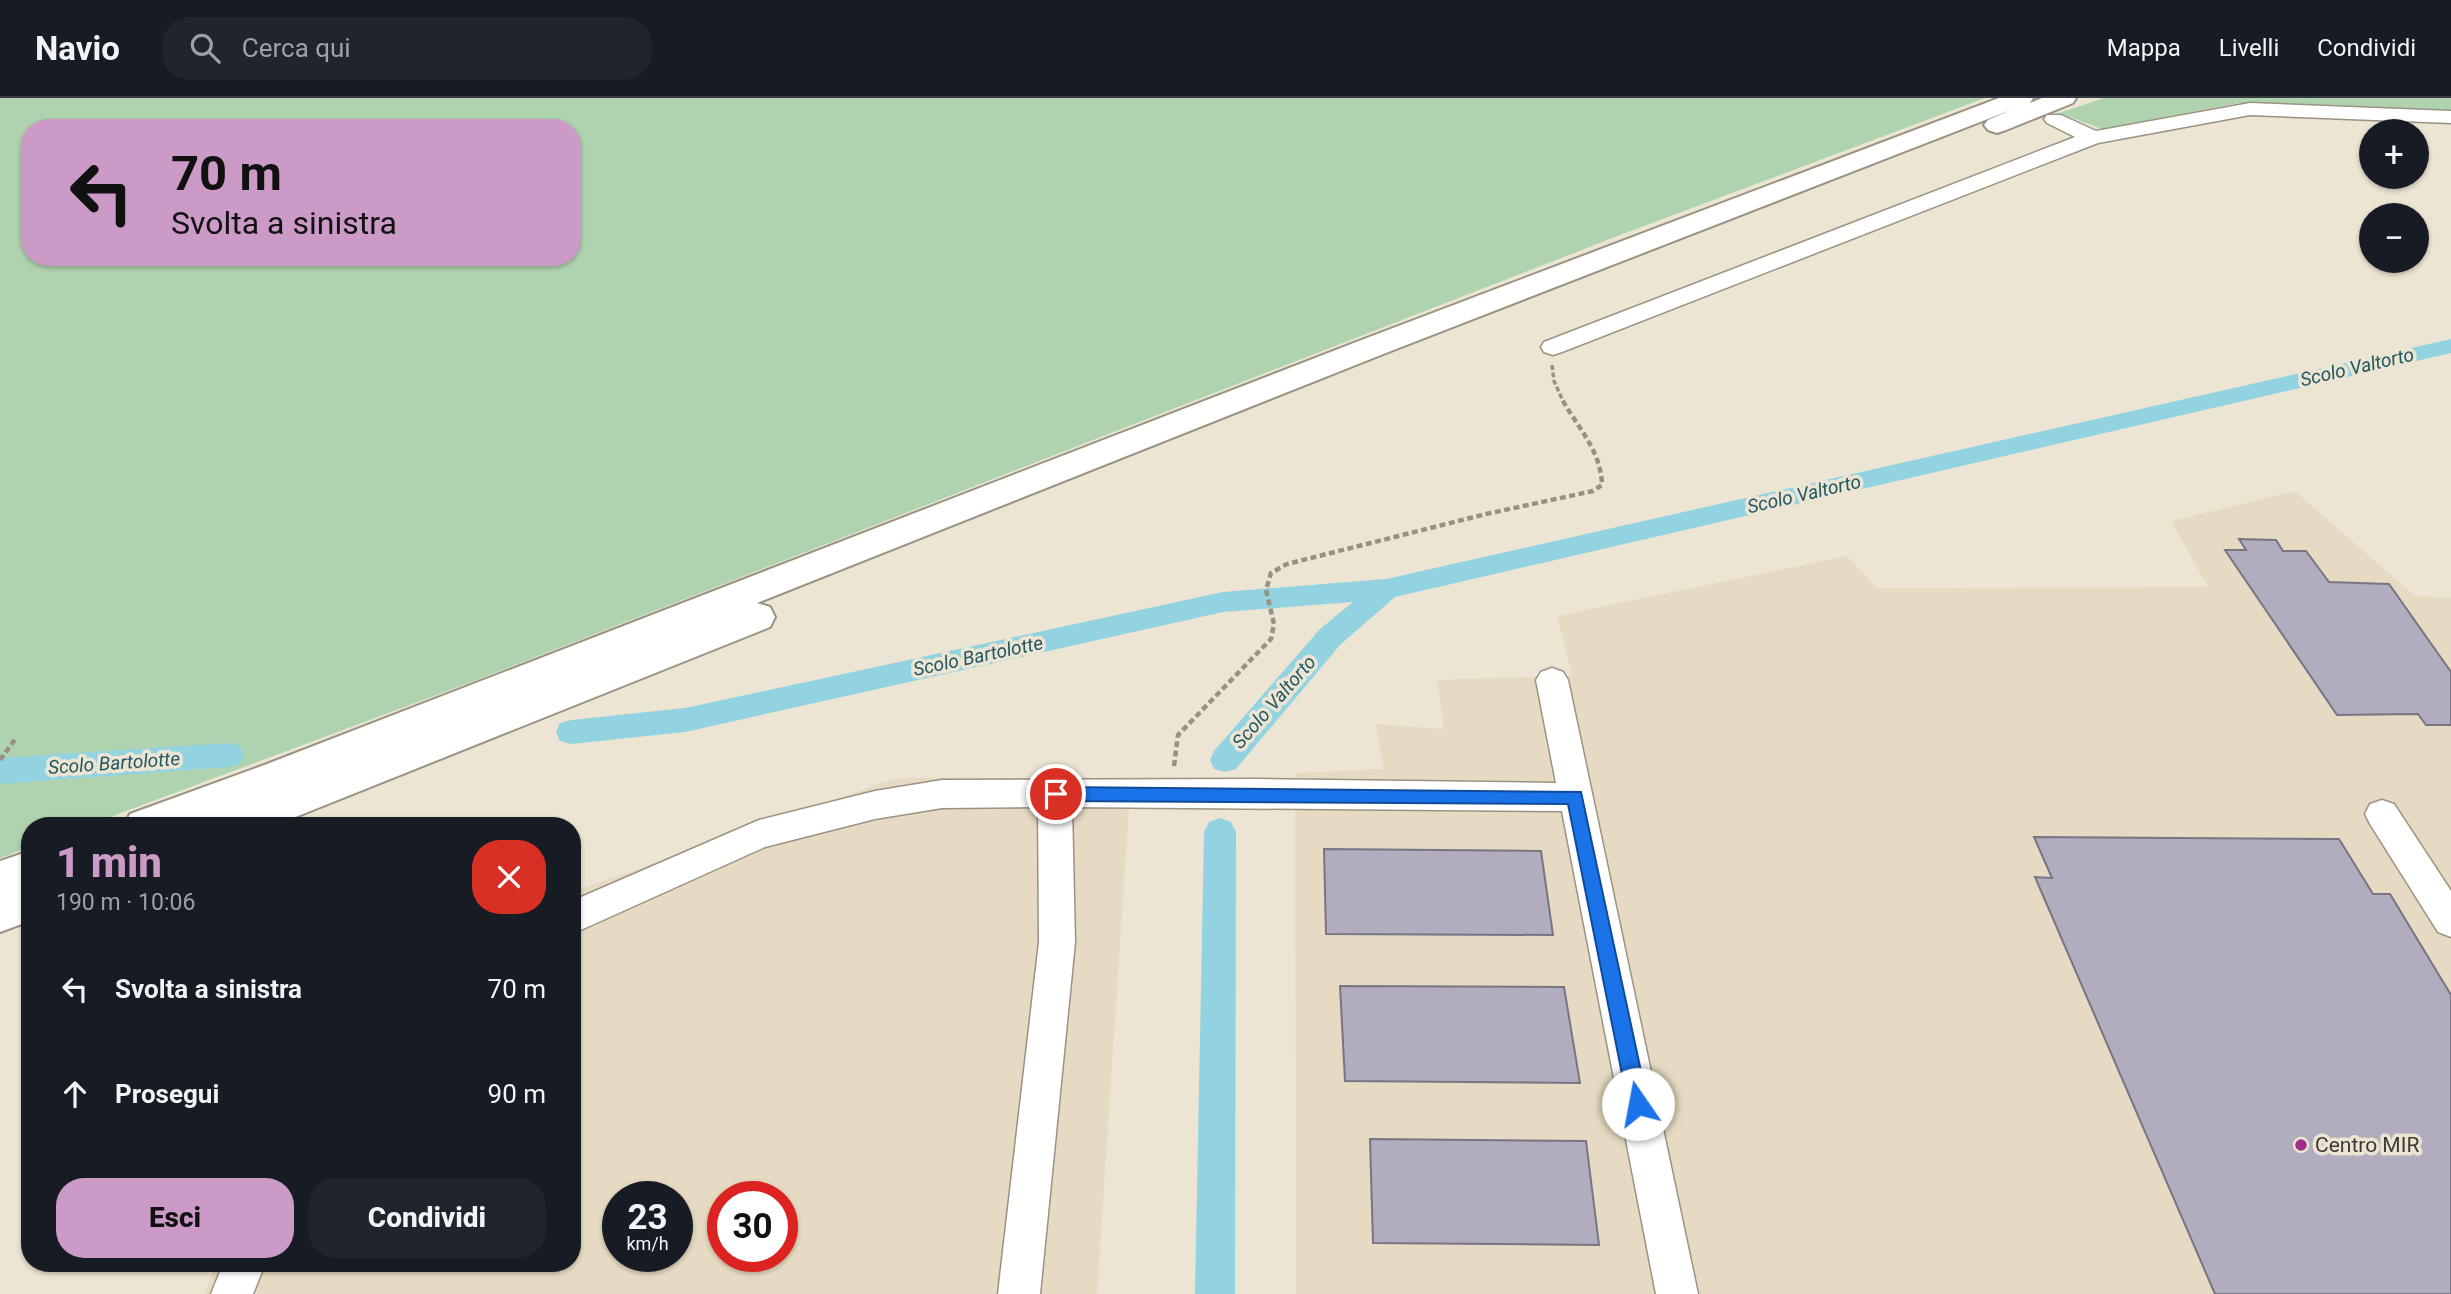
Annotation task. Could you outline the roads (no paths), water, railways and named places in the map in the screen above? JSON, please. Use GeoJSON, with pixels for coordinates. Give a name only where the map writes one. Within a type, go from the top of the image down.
{"type":"FeatureCollection","features":[{"type":"Feature","properties":{"kind":"highway"},"geometry":{"type":"LineString","coordinates":[[169,817],[293,771],[1375,346],[2021,98]]}},
{"type":"Feature","properties":{"kind":"highway"},"geometry":{"type":"LineString","coordinates":[[251,817],[2060,104]]}},
{"type":"Feature","properties":{"kind":"highway"},"geometry":{"type":"LineString","coordinates":[[0,880],[21,872]]}},
{"type":"Feature","properties":{"kind":"highway"},"geometry":{"type":"LineString","coordinates":[[0,913],[21,905]]}},
{"type":"Feature","properties":{"kind":"street"},"geometry":{"type":"LineString","coordinates":[[2060,104],[2093,138]]}},
{"type":"Feature","properties":{"kind":"street"},"geometry":{"type":"LineString","coordinates":[[1553,347],[2093,138],[2250,109],[2451,117]]}},
{"type":"Feature","properties":{"kind":"street"},"geometry":{"type":"LineString","coordinates":[[1552,680],[1677,1294]]}},
{"type":"Feature","properties":{"kind":"street"},"geometry":{"type":"LineString","coordinates":[[581,914],[760,834],[862,808],[942,794],[1257,793],[1575,797]]}},
{"type":"Feature","properties":{"kind":"street"},"geometry":{"type":"LineString","coordinates":[[1020,1294],[1057,942],[1054,821],[1056,794]]}},
{"type":"Feature","properties":{"kind":"street"},"geometry":{"type":"LineString","coordinates":[[2382,814],[2451,921]]}},
{"type":"Feature","properties":{"kind":"street"},"geometry":{"type":"LineString","coordinates":[[232,1294],[241,1272]]}},
{"type":"Feature","properties":{"kind":"waterway","name":"Scolo Valtorto"},"geometry":{"type":"LineString","coordinates":[[1386,589],[2451,346]]}},
{"type":"Feature","properties":{"kind":"waterway","name":"Scolo Bartolotte"},"geometry":{"type":"LineString","coordinates":[[571,732],[685,720],[1223,602],[1386,589]]}},
{"type":"Feature","properties":{"kind":"waterway","name":"Scolo Valtorto"},"geometry":{"type":"LineString","coordinates":[[1225,760],[1330,637],[1386,589]]}},
{"type":"Feature","properties":{"kind":"waterway","name":"Scolo Bartolotte"},"geometry":{"type":"LineString","coordinates":[[0,771],[229,755]]}},
{"type":"Feature","properties":{"kind":"waterway","name":"Scolo Valtorto"},"geometry":{"type":"LineString","coordinates":[[1215,1294],[1220,832]]}},
{"type":"Feature","properties":{"kind":"place","name":"Centro MIR"},"geometry":{"type":"Point","coordinates":[2301,1145]}}]}
